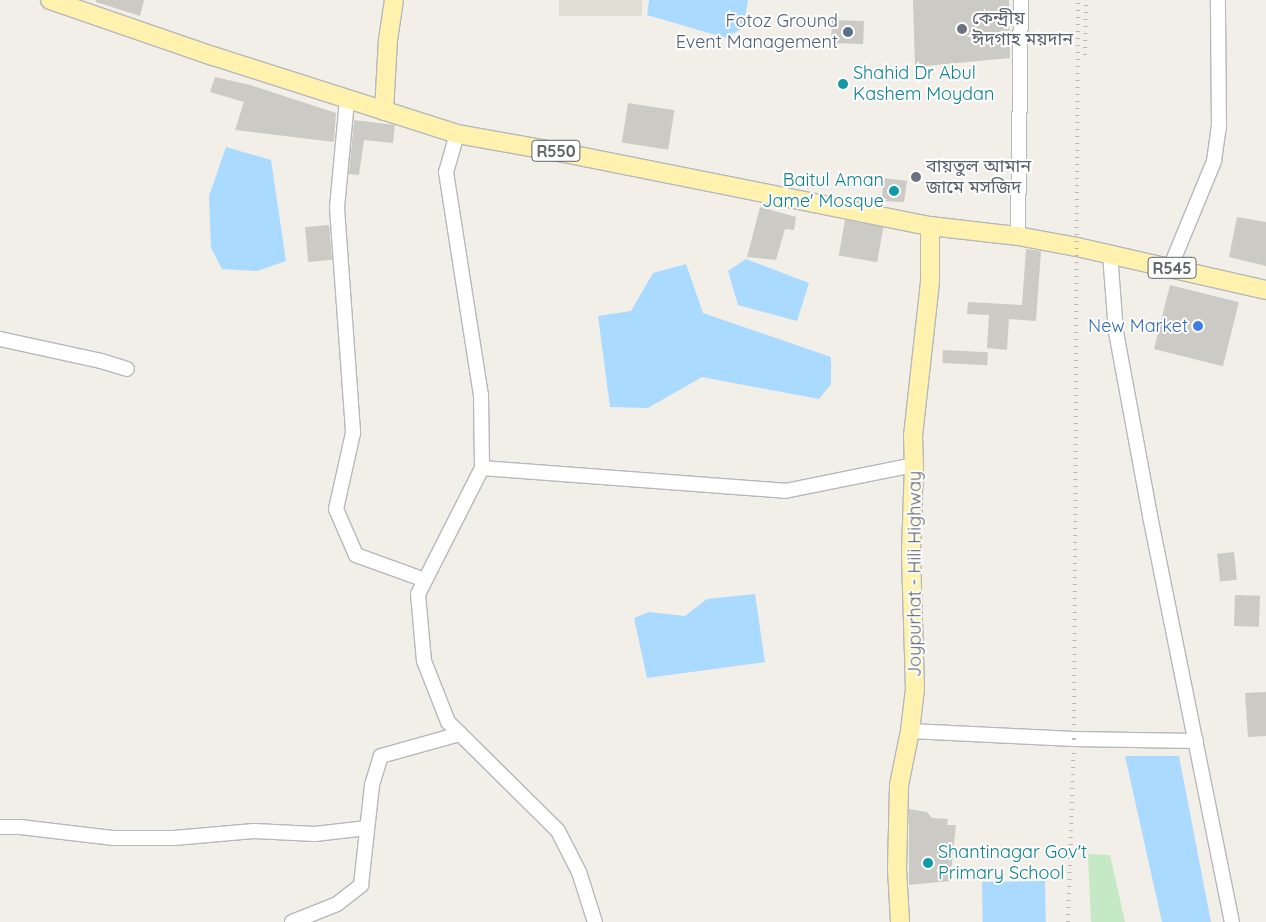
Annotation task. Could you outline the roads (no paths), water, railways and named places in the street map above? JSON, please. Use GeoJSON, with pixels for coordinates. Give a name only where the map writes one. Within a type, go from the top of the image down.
{"type":"FeatureCollection","features":[{"type":"Feature","properties":{"kind":"main road","name":"R550"},"geometry":{"type":"LineString","coordinates":[[50,0],[346,100],[457,134],[564,153],[930,226],[1018,236],[1077,247]]}},
{"type":"Feature","properties":{"kind":"main road"},"geometry":{"type":"LineString","coordinates":[[384,111],[388,40],[394,0]]}},
{"type":"Feature","properties":{"kind":"main road","name":"Joypurhat - Hili Highway"},"geometry":{"type":"LineString","coordinates":[[900,922],[897,869],[899,785],[910,731],[915,689],[912,551],[913,436],[930,281],[930,226]]}},
{"type":"Feature","properties":{"kind":"main road","name":"R545"},"geometry":{"type":"LineString","coordinates":[[1077,247],[1266,290]]}},
{"type":"Feature","properties":{"kind":"street"},"geometry":{"type":"LineString","coordinates":[[1018,236],[1021,0]]}},
{"type":"Feature","properties":{"kind":"street"},"geometry":{"type":"LineString","coordinates":[[1170,268],[1214,161],[1219,128],[1218,0]]}},
{"type":"Feature","properties":{"kind":"street"},"geometry":{"type":"LineString","coordinates":[[346,100],[337,208],[353,433],[336,509],[356,555],[425,580]]}},
{"type":"Feature","properties":{"kind":"street"},"geometry":{"type":"LineString","coordinates":[[457,134],[446,172],[481,395],[482,468],[418,594],[424,661],[448,722],[558,831],[579,872],[595,922]]}},
{"type":"Feature","properties":{"kind":"street"},"geometry":{"type":"LineString","coordinates":[[1110,254],[1116,332],[1232,922]]}},
{"type":"Feature","properties":{"kind":"street"},"geometry":{"type":"LineString","coordinates":[[0,339],[102,361],[127,369]]}},
{"type":"Feature","properties":{"kind":"street"},"geometry":{"type":"LineString","coordinates":[[482,468],[785,491],[914,465]]}},
{"type":"Feature","properties":{"kind":"street"},"geometry":{"type":"LineString","coordinates":[[910,731],[1074,740],[1196,740]]}},
{"type":"Feature","properties":{"kind":"street"},"geometry":{"type":"LineString","coordinates":[[296,921],[337,904],[361,885],[372,785],[381,756],[460,734]]}},
{"type":"Feature","properties":{"kind":"street"},"geometry":{"type":"LineString","coordinates":[[0,827],[20,827],[114,838],[174,838],[254,831],[315,834],[368,828]]}},
{"type":"Feature","properties":{"kind":"water"},"geometry":{"type":"Polygon","coordinates":[[[649,0],[748,0],[743,28],[726,38],[647,15],[649,0]]]}},
{"type":"Feature","properties":{"kind":"water"},"geometry":{"type":"Polygon","coordinates":[[[226,147],[271,160],[286,261],[257,271],[222,269],[211,248],[209,196],[226,147]]]}},
{"type":"Feature","properties":{"kind":"water"},"geometry":{"type":"Polygon","coordinates":[[[746,259],[809,283],[797,321],[738,305],[728,271],[746,259]]]}},
{"type":"Feature","properties":{"kind":"water"},"geometry":{"type":"Polygon","coordinates":[[[686,264],[703,313],[831,357],[831,384],[819,399],[702,377],[648,408],[610,407],[598,316],[631,311],[653,273],[686,264]]]}},
{"type":"Feature","properties":{"kind":"water"},"geometry":{"type":"Polygon","coordinates":[[[755,594],[765,662],[647,678],[634,618],[649,612],[685,616],[707,599],[755,594]]]}},
{"type":"Feature","properties":{"kind":"water"},"geometry":{"type":"Polygon","coordinates":[[[1125,756],[1179,756],[1211,922],[1162,922],[1125,756]]]}},
{"type":"Feature","properties":{"kind":"water"},"geometry":{"type":"Polygon","coordinates":[[[1045,881],[1046,922],[983,922],[982,882],[1045,881]]]}},
{"type":"Feature","properties":{"kind":"railway"},"geometry":{"type":"LineString","coordinates":[[1068,922],[1074,739],[1078,0]]}},
{"type":"Feature","properties":{"kind":"railway"},"geometry":{"type":"LineString","coordinates":[[1085,55],[1086,0]]}},
{"type":"Feature","properties":{"kind":"place","name":"কেন্দ্রীয় ঈদগাহ ময়দান"},"geometry":{"type":"Point","coordinates":[962,29]}},
{"type":"Feature","properties":{"kind":"place","name":"Fotoz Ground Event Management"},"geometry":{"type":"Point","coordinates":[848,32]}},
{"type":"Feature","properties":{"kind":"place","name":"Shahid Dr Abul Kashem Moydan"},"geometry":{"type":"Point","coordinates":[843,84]}},
{"type":"Feature","properties":{"kind":"place","name":"বায়তুল আমান জামে মসজিদ"},"geometry":{"type":"Point","coordinates":[916,177]}},
{"type":"Feature","properties":{"kind":"place","name":"Baitul Aman Jame' Mosque"},"geometry":{"type":"Point","coordinates":[894,191]}},
{"type":"Feature","properties":{"kind":"place","name":"New Market"},"geometry":{"type":"Point","coordinates":[1198,326]}},
{"type":"Feature","properties":{"kind":"place","name":"Shantinagar Gov't Primary School"},"geometry":{"type":"Point","coordinates":[928,863]}}]}
